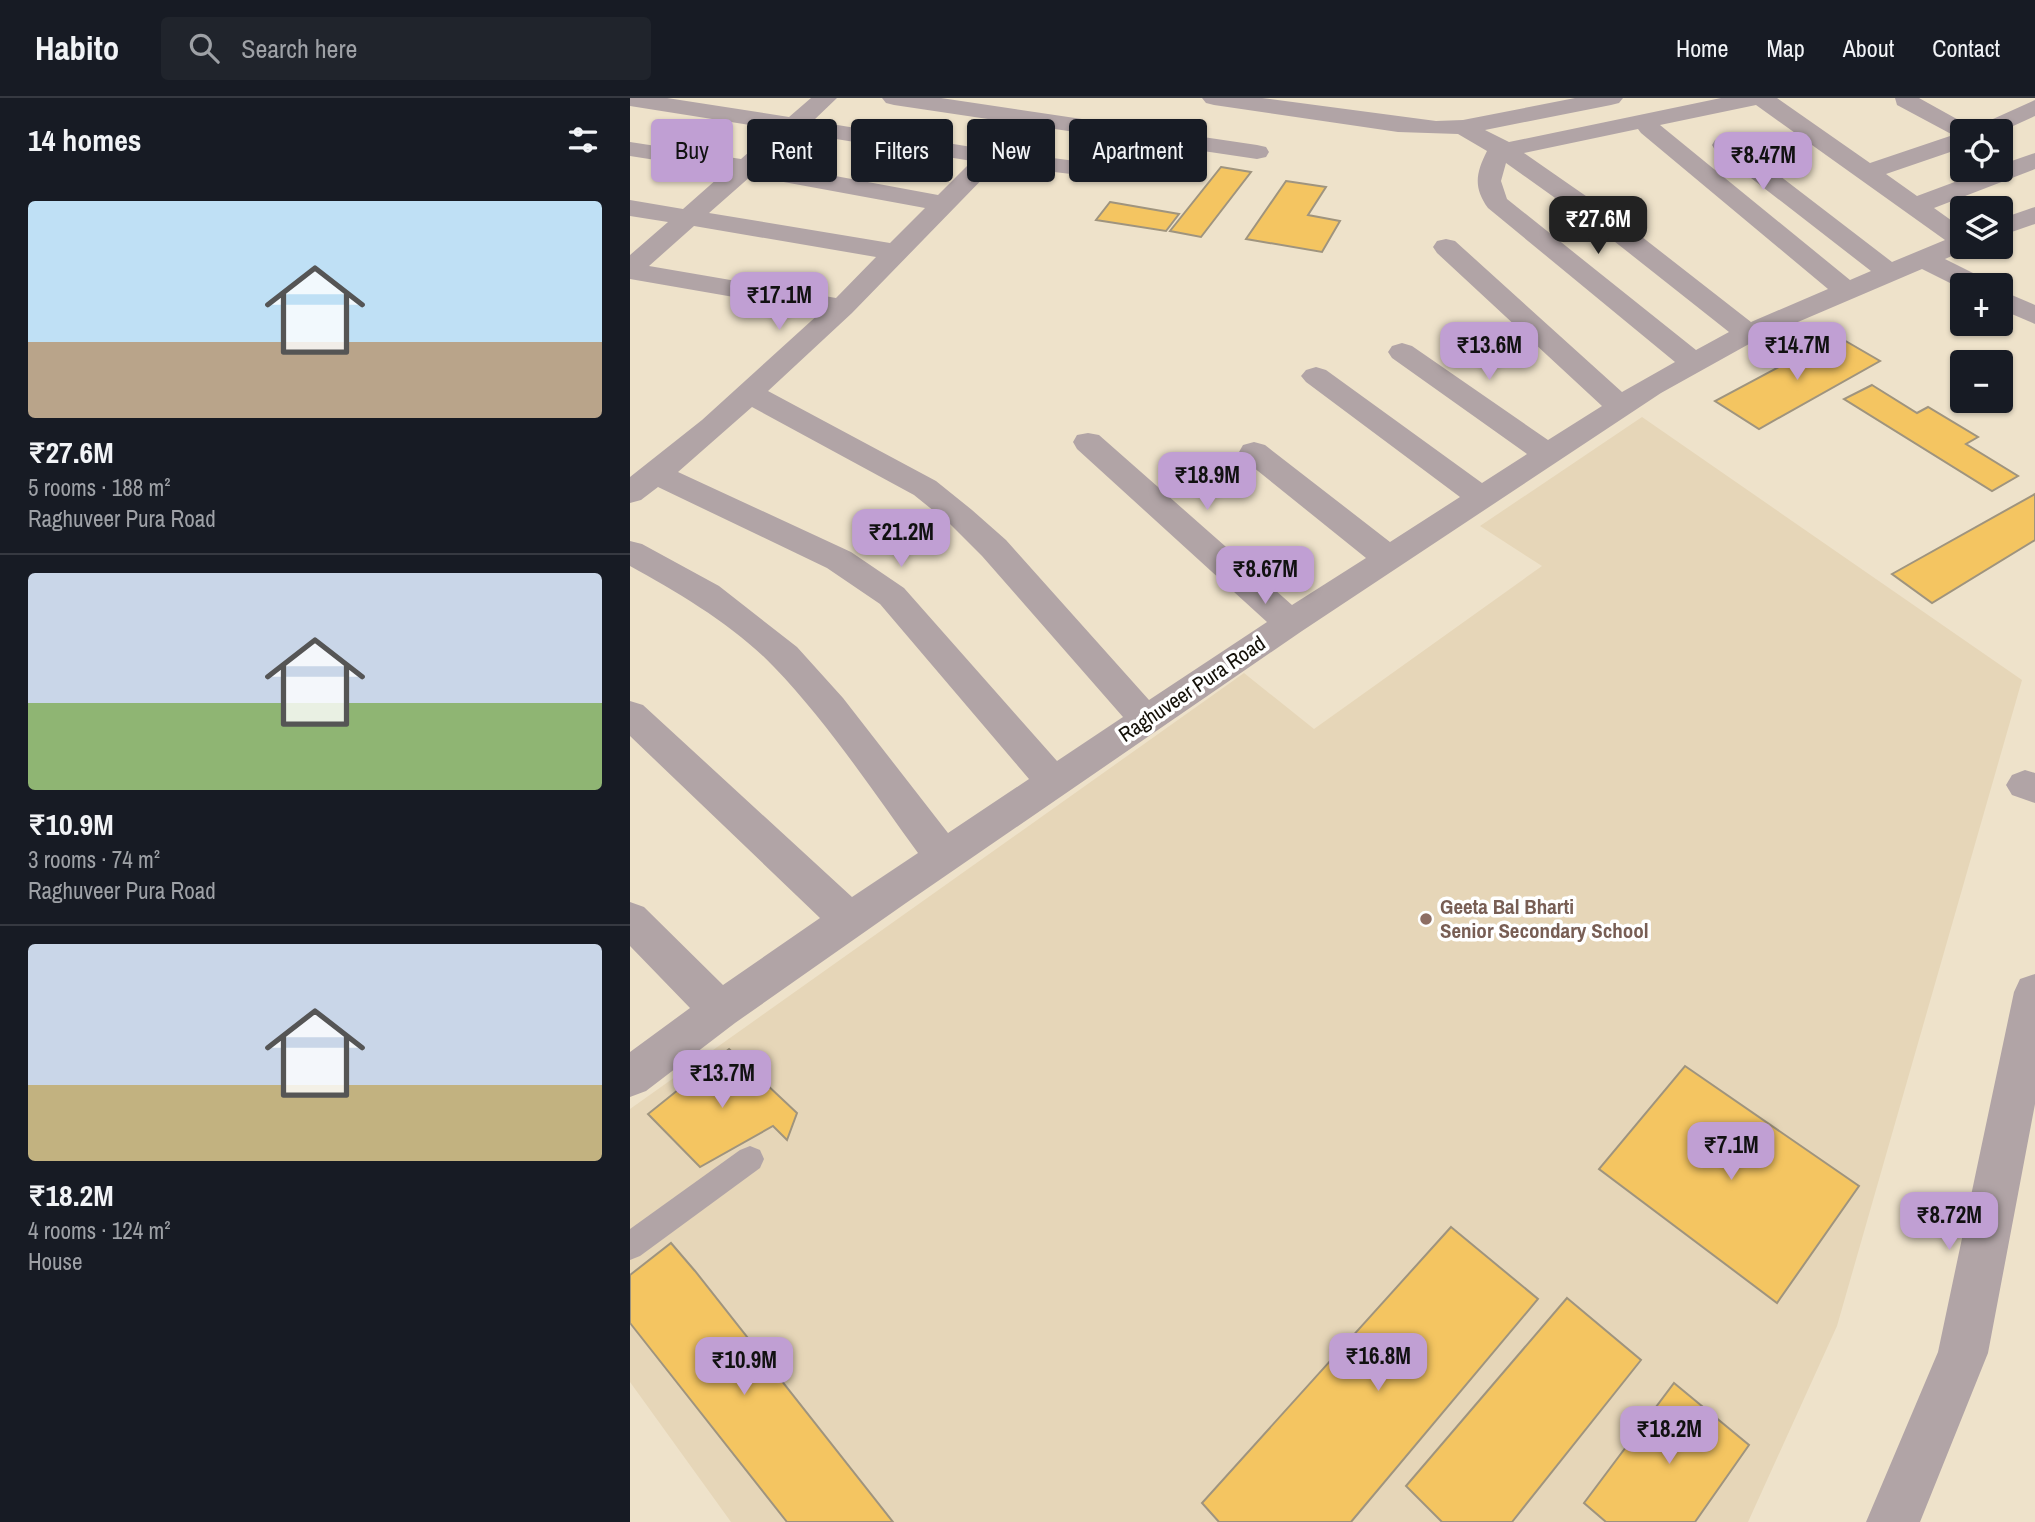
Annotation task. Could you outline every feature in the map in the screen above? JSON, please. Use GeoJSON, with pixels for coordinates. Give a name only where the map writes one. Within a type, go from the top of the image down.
{"type":"FeatureCollection","features":[{"type":"Feature","properties":{"kind":"street"},"geometry":{"type":"LineString","coordinates":[[800,119],[825,98]]}},
{"type":"Feature","properties":{"kind":"street"},"geometry":{"type":"LineString","coordinates":[[894,98],[1256,152]]}},
{"type":"Feature","properties":{"kind":"street"},"geometry":{"type":"LineString","coordinates":[[1214,98],[1408,127],[1464,127],[1611,98]]}},
{"type":"Feature","properties":{"kind":"street"},"geometry":{"type":"LineString","coordinates":[[1693,362],[1497,203],[1488,188],[1489,173],[1503,149],[1755,98]]}},
{"type":"Feature","properties":{"kind":"street"},"geometry":{"type":"LineString","coordinates":[[1762,98],[1950,233]]}},
{"type":"Feature","properties":{"kind":"street"},"geometry":{"type":"LineString","coordinates":[[630,99],[755,119]]}},
{"type":"Feature","properties":{"kind":"street"},"geometry":{"type":"LineString","coordinates":[[1905,100],[1950,124]]}},
{"type":"Feature","properties":{"kind":"street"},"geometry":{"type":"LineString","coordinates":[[2009,119],[2035,107]]}},
{"type":"Feature","properties":{"kind":"street"},"geometry":{"type":"LineString","coordinates":[[1464,127],[1503,149],[1602,218],[1748,333]]}},
{"type":"Feature","properties":{"kind":"street"},"geometry":{"type":"LineString","coordinates":[[1649,128],[1848,292]]}},
{"type":"Feature","properties":{"kind":"street"},"geometry":{"type":"LineString","coordinates":[[837,132],[967,153]]}},
{"type":"Feature","properties":{"kind":"street"},"geometry":{"type":"LineString","coordinates":[[1866,173],[1950,144]]}},
{"type":"Feature","properties":{"kind":"street"},"geometry":{"type":"LineString","coordinates":[[1724,145],[1891,273]]}},
{"type":"Feature","properties":{"kind":"street"},"geometry":{"type":"LineString","coordinates":[[630,149],[745,167],[944,204]]}},
{"type":"Feature","properties":{"kind":"street"},"geometry":{"type":"LineString","coordinates":[[2013,155],[2031,161]]}},
{"type":"Feature","properties":{"kind":"street"},"geometry":{"type":"LineString","coordinates":[[1913,207],[2031,161]]}},
{"type":"Feature","properties":{"kind":"street"},"geometry":{"type":"LineString","coordinates":[[630,270],[745,167]]}},
{"type":"Feature","properties":{"kind":"street"},"geometry":{"type":"LineString","coordinates":[[630,493],[657,474],[842,307],[893,252],[967,180]]}},
{"type":"Feature","properties":{"kind":"street"},"geometry":{"type":"LineString","coordinates":[[630,208],[893,252]]}},
{"type":"Feature","properties":{"kind":"street"},"geometry":{"type":"LineString","coordinates":[[2013,223],[2035,215]]}},
{"type":"Feature","properties":{"kind":"street"},"geometry":{"type":"LineString","coordinates":[[2013,238],[2035,242]]}},
{"type":"Feature","properties":{"kind":"street"},"geometry":{"type":"LineString","coordinates":[[1446,247],[1621,407]]}},
{"type":"Feature","properties":{"kind":"street","name":"Raghuveer Pura Road"},"geometry":{"type":"LineString","coordinates":[[630,1077],[720,1010],[943,856],[1388,558],[1621,407],[1693,362],[1748,333],[1950,247]]}},
{"type":"Feature","properties":{"kind":"street"},"geometry":{"type":"LineString","coordinates":[[1924,260],[1951,273]]}},
{"type":"Feature","properties":{"kind":"street"},"geometry":{"type":"LineString","coordinates":[[630,270],[842,307]]}},
{"type":"Feature","properties":{"kind":"street"},"geometry":{"type":"LineString","coordinates":[[2013,305],[2035,316]]}},
{"type":"Feature","properties":{"kind":"street"},"geometry":{"type":"LineString","coordinates":[[1402,352],[1547,454]]}},
{"type":"Feature","properties":{"kind":"street"},"geometry":{"type":"LineString","coordinates":[[1315,376],[1481,497]]}},
{"type":"Feature","properties":{"kind":"street"},"geometry":{"type":"LineString","coordinates":[[749,393],[925,488],[961,517],[994,548],[1146,720]]}},
{"type":"Feature","properties":{"kind":"street"},"geometry":{"type":"LineString","coordinates":[[1088,442],[1290,623]]}},
{"type":"Feature","properties":{"kind":"street"},"geometry":{"type":"LineString","coordinates":[[1255,452],[1388,558]]}},
{"type":"Feature","properties":{"kind":"street"},"geometry":{"type":"LineString","coordinates":[[657,474],[839,560],[892,596],[1054,783]]}},
{"type":"Feature","properties":{"kind":"street"},"geometry":{"type":"LineString","coordinates":[[630,552],[707,594],[785,656],[830,707],[943,856]]}},
{"type":"Feature","properties":{"kind":"street"},"geometry":{"type":"LineString","coordinates":[[630,715],[849,920]]}},
{"type":"Feature","properties":{"kind":"street"},"geometry":{"type":"LineString","coordinates":[[630,919],[720,1010]]}},
{"type":"Feature","properties":{"kind":"street"},"geometry":{"type":"LineString","coordinates":[[1893,1522],[1963,1353],[2035,992]]}},
{"type":"Feature","properties":{"kind":"lane"},"geometry":{"type":"LineString","coordinates":[[630,1246],[750,1159]]}},
{"type":"Feature","properties":{"kind":"shaded area","name":"Geeta Bal Bharti Senior Secondary School"},"geometry":{"type":"Polygon","coordinates":[[[1642,417],[2022,680],[1837,1326],[1748,1522],[731,1522],[630,1382],[630,1109],[1244,673],[1314,729],[1542,566],[1480,526],[1642,417]]]}},
{"type":"Feature","properties":{"kind":"building"},"geometry":{"type":"Polygon","coordinates":[[[1221,167],[1251,172],[1201,237],[1170,231],[1221,167]]]}},
{"type":"Feature","properties":{"kind":"building"},"geometry":{"type":"Polygon","coordinates":[[[1286,181],[1326,187],[1308,215],[1340,221],[1322,252],[1246,239],[1286,181]]]}},
{"type":"Feature","properties":{"kind":"building"},"geometry":{"type":"Polygon","coordinates":[[[1110,202],[1179,214],[1166,231],[1096,220],[1110,202]]]}},
{"type":"Feature","properties":{"kind":"building"},"geometry":{"type":"Polygon","coordinates":[[[1837,336],[1880,361],[1759,429],[1715,401],[1837,336]]]}},
{"type":"Feature","properties":{"kind":"building"},"geometry":{"type":"Polygon","coordinates":[[[1872,385],[1917,413],[1928,407],[1978,437],[1966,444],[2018,476],[1992,491],[1844,399],[1872,385]]]}},
{"type":"Feature","properties":{"kind":"building"},"geometry":{"type":"Polygon","coordinates":[[[2035,494],[2035,540],[1932,603],[1892,574],[2035,494]]]}},
{"type":"Feature","properties":{"kind":"building"},"geometry":{"type":"Polygon","coordinates":[[[729,1049],[797,1113],[787,1140],[773,1126],[700,1167],[648,1114],[729,1049]]]}},
{"type":"Feature","properties":{"kind":"building"},"geometry":{"type":"Polygon","coordinates":[[[1685,1066],[1859,1186],[1777,1303],[1599,1169],[1685,1066]]]}},
{"type":"Feature","properties":{"kind":"building"},"geometry":{"type":"Polygon","coordinates":[[[1451,1227],[1538,1299],[1351,1522],[1219,1522],[1202,1503],[1451,1227]]]}},
{"type":"Feature","properties":{"kind":"building"},"geometry":{"type":"Polygon","coordinates":[[[671,1243],[893,1522],[787,1522],[630,1323],[630,1275],[671,1243]]]}},
{"type":"Feature","properties":{"kind":"building"},"geometry":{"type":"Polygon","coordinates":[[[1567,1298],[1641,1360],[1512,1522],[1442,1522],[1406,1486],[1567,1298]]]}},
{"type":"Feature","properties":{"kind":"building"},"geometry":{"type":"Polygon","coordinates":[[[1674,1383],[1749,1445],[1695,1522],[1606,1522],[1584,1503],[1674,1383]]]}},
{"type":"Feature","properties":{"kind":"place","name":"Geeta Bal Bharti Senior Secondary School"},"geometry":{"type":"Point","coordinates":[1426,919]}}]}
